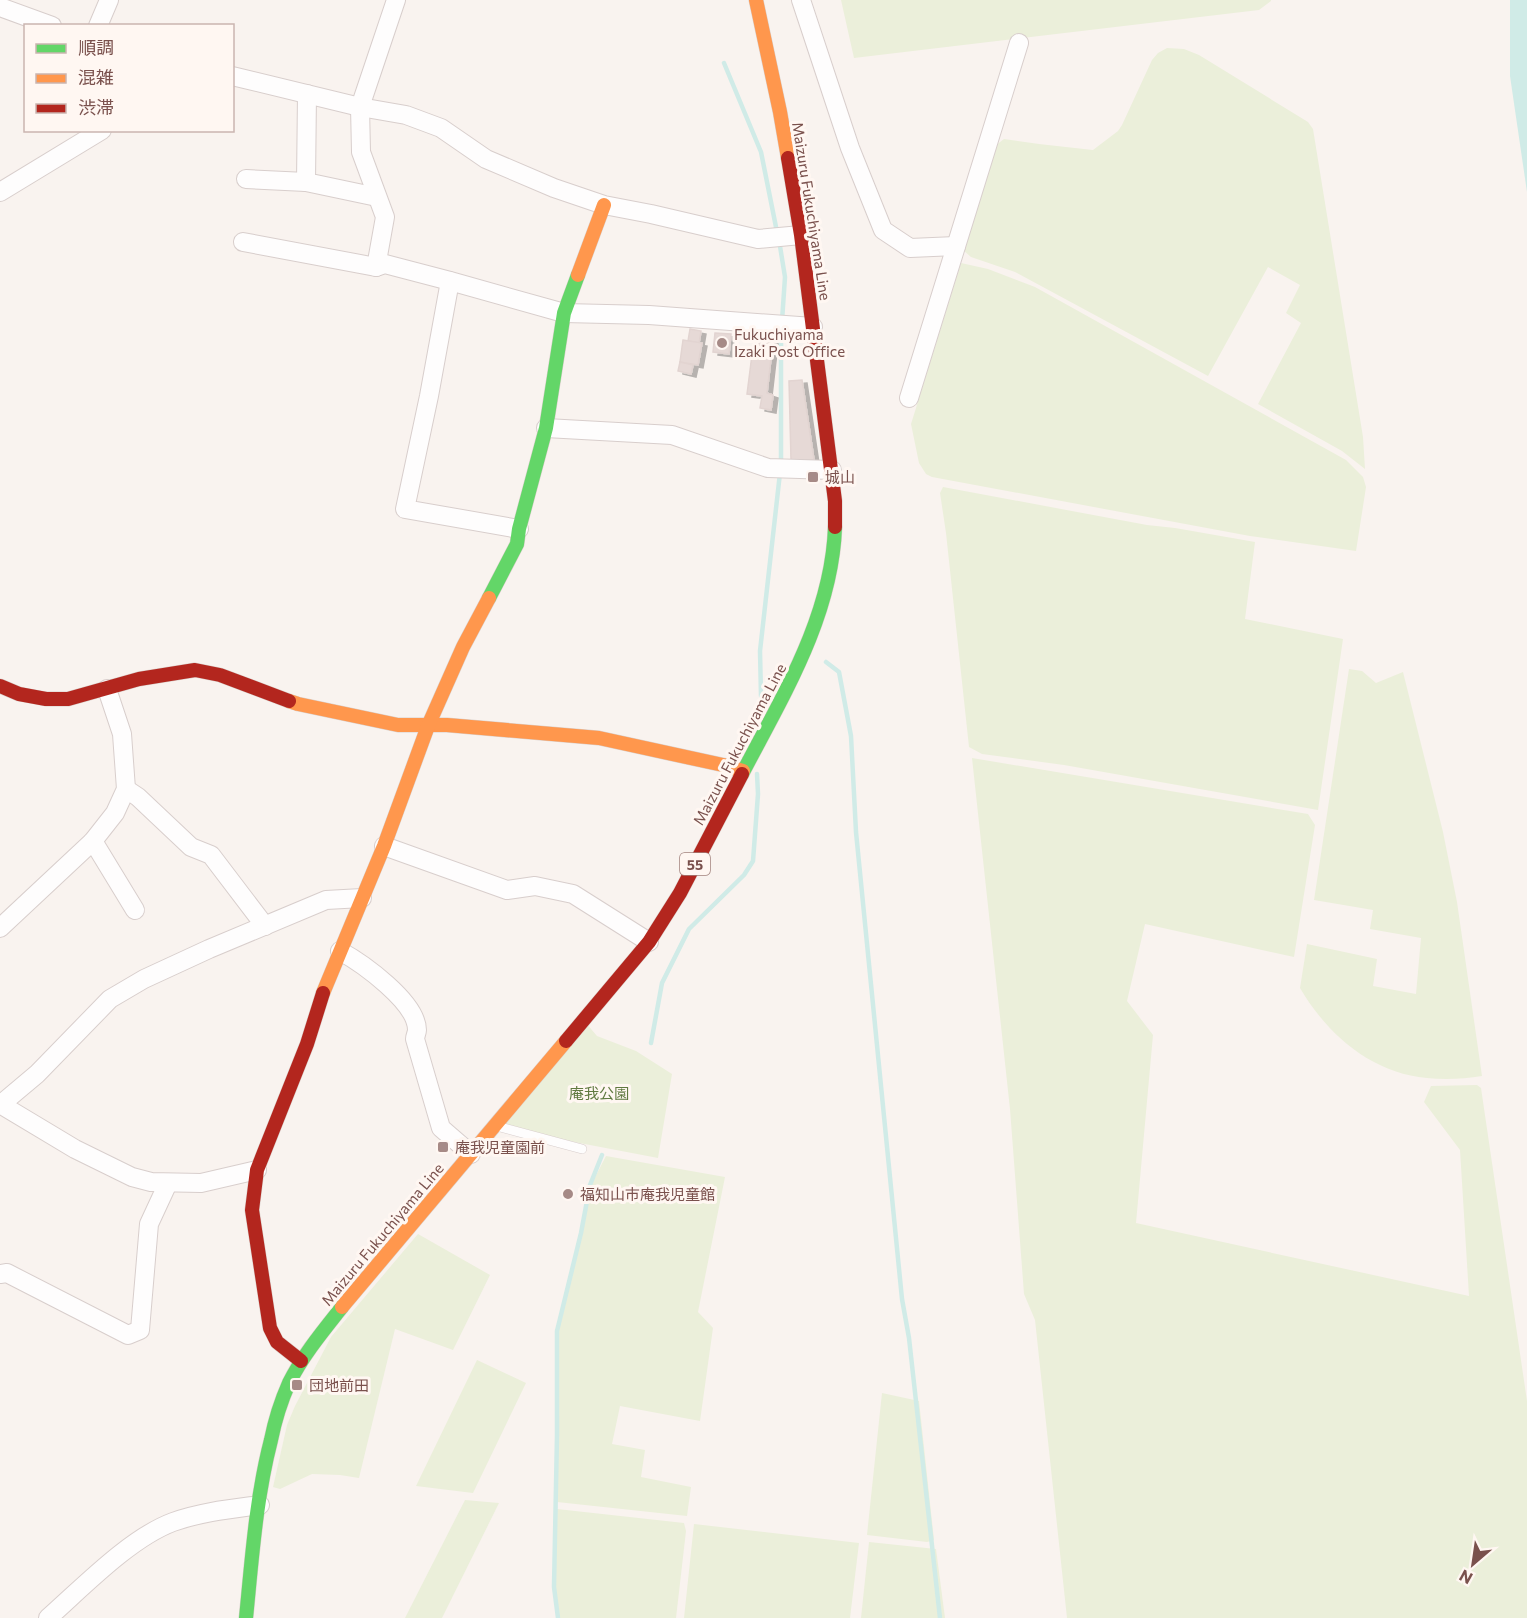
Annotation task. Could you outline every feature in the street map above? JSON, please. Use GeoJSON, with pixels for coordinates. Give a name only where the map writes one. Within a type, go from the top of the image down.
{"type":"FeatureCollection","features":[{"type":"Feature","properties":{"kind":"street"},"geometry":{"type":"LineString","coordinates":[[99,24],[109,0]]}},
{"type":"Feature","properties":{"kind":"street"},"geometry":{"type":"LineString","coordinates":[[376,267],[385,217],[361,152],[360,107],[396,0]]}},
{"type":"Feature","properties":{"kind":"street","name":"Maizuru Fukuchiyama Line"},"geometry":{"type":"LineString","coordinates":[[246,1618],[268,1450],[282,1398],[301,1360],[324,1329],[649,942],[680,893],[798,667],[814,629],[827,584],[834,541],[835,501],[801,234],[780,112],[756,0]]}},
{"type":"Feature","properties":{"kind":"street"},"geometry":{"type":"LineString","coordinates":[[801,0],[850,147],[883,230],[910,248],[956,246]]}},
{"type":"Feature","properties":{"kind":"street"},"geometry":{"type":"LineString","coordinates":[[0,7],[47,24]]}},
{"type":"Feature","properties":{"kind":"street"},"geometry":{"type":"LineString","coordinates":[[909,398],[1019,43]]}},
{"type":"Feature","properties":{"kind":"street"},"geometry":{"type":"LineString","coordinates":[[234,76],[360,107],[406,115],[441,128],[486,159],[554,188],[603,205],[758,239],[801,234]]}},
{"type":"Feature","properties":{"kind":"street"},"geometry":{"type":"LineString","coordinates":[[306,182],[307,94]]}},
{"type":"Feature","properties":{"kind":"street"},"geometry":{"type":"LineString","coordinates":[[0,192],[99,132]]}},
{"type":"Feature","properties":{"kind":"street"},"geometry":{"type":"LineString","coordinates":[[246,179],[306,182],[377,197]]}},
{"type":"Feature","properties":{"kind":"street"},"geometry":{"type":"LineString","coordinates":[[301,1360],[277,1342],[270,1328],[252,1210],[257,1170],[300,1063],[324,991],[384,846],[428,726],[463,647],[517,544],[546,428],[564,313],[603,205]]}},
{"type":"Feature","properties":{"kind":"street"},"geometry":{"type":"LineString","coordinates":[[243,242],[376,267],[385,264],[564,313],[649,315],[813,327]]}},
{"type":"Feature","properties":{"kind":"street"},"geometry":{"type":"LineString","coordinates":[[450,281],[405,509],[519,529]]}},
{"type":"Feature","properties":{"kind":"street"},"geometry":{"type":"LineString","coordinates":[[546,428],[672,435],[768,468],[832,470]]}},
{"type":"Feature","properties":{"kind":"street"},"geometry":{"type":"LineString","coordinates":[[0,687],[19,694],[46,699],[68,699],[139,679],[195,670],[220,675],[298,704],[398,725],[447,725],[599,738],[743,771]]}},
{"type":"Feature","properties":{"kind":"street"},"geometry":{"type":"LineString","coordinates":[[0,928],[93,841],[115,813],[126,789],[122,734],[107,689]]}},
{"type":"Feature","properties":{"kind":"street"},"geometry":{"type":"LineString","coordinates":[[126,789],[138,797],[191,847],[211,855],[265,926]]}},
{"type":"Feature","properties":{"kind":"street"},"geometry":{"type":"LineString","coordinates":[[93,841],[135,910]]}},
{"type":"Feature","properties":{"kind":"street"},"geometry":{"type":"LineString","coordinates":[[384,846],[507,890],[535,886],[573,894],[649,942]]}},
{"type":"Feature","properties":{"kind":"street"},"geometry":{"type":"LineString","coordinates":[[257,1170],[201,1183],[151,1182],[132,1177],[75,1149],[0,1104],[37,1074],[110,999],[144,979],[326,900],[362,898]]}},
{"type":"Feature","properties":{"kind":"street"},"geometry":{"type":"LineString","coordinates":[[340,951],[357,960],[388,986],[412,1012],[417,1029],[415,1039],[441,1128],[471,1154]]}},
{"type":"Feature","properties":{"kind":"street"},"geometry":{"type":"LineString","coordinates":[[0,1274],[7,1273],[128,1335],[140,1330],[149,1224],[168,1183]]}},
{"type":"Feature","properties":{"kind":"street"},"geometry":{"type":"LineString","coordinates":[[48,1618],[122,1552],[171,1523],[202,1514],[260,1505]]}},
{"type":"Feature","properties":{"kind":"lane"},"geometry":{"type":"LineString","coordinates":[[495,1125],[582,1149]]}},
{"type":"Feature","properties":{"kind":"green space"},"geometry":{"type":"Polygon","coordinates":[[[841,0],[1271,1],[1259,10],[854,58],[841,0]]]}},
{"type":"Feature","properties":{"kind":"green space"},"geometry":{"type":"Polygon","coordinates":[[[1167,48],[1184,49],[1199,55],[1308,122],[1313,129],[1363,437],[1365,469],[1342,451],[1258,404],[1301,323],[1286,313],[1300,285],[1268,267],[1208,376],[1015,272],[971,257],[963,250],[995,146],[1004,139],[1093,150],[1118,131],[1152,60],[1167,48]]]}},
{"type":"Feature","properties":{"kind":"green space"},"geometry":{"type":"Polygon","coordinates":[[[961,263],[988,269],[1035,287],[1346,460],[1363,477],[1366,487],[1356,551],[1250,536],[932,477],[926,474],[919,463],[911,424],[961,263]]]}},
{"type":"Feature","properties":{"kind":"green space"},"geometry":{"type":"Polygon","coordinates":[[[943,487],[1147,525],[1255,542],[1245,619],[1343,639],[1318,810],[1064,765],[982,754],[969,747],[940,493],[943,487]]]}},
{"type":"Feature","properties":{"kind":"green space"},"geometry":{"type":"Polygon","coordinates":[[[1349,669],[1362,671],[1376,683],[1403,672],[1443,832],[1457,902],[1482,1076],[1434,1079],[1407,1075],[1387,1068],[1369,1059],[1337,1035],[1323,1021],[1300,988],[1307,944],[1377,959],[1373,986],[1416,994],[1421,938],[1370,929],[1373,910],[1314,900],[1349,669]]]}},
{"type":"Feature","properties":{"kind":"green space"},"geometry":{"type":"Polygon","coordinates":[[[972,758],[1308,814],[1315,825],[1294,957],[1145,924],[1127,1001],[1153,1035],[1136,1223],[1469,1296],[1460,1150],[1424,1102],[1431,1086],[1477,1085],[1481,1088],[1527,1401],[1527,1618],[1067,1618],[1035,1320],[1024,1294],[1010,1109],[972,758]]]}},
{"type":"Feature","properties":{"kind":"green space","name":"庵我公園"},"geometry":{"type":"Polygon","coordinates":[[[586,1023],[597,1036],[636,1051],[672,1074],[658,1158],[569,1141],[506,1124],[586,1023]]]}},
{"type":"Feature","properties":{"kind":"green space"},"geometry":{"type":"Polygon","coordinates":[[[606,1156],[725,1177],[698,1312],[713,1328],[700,1421],[620,1406],[612,1444],[645,1450],[641,1477],[691,1487],[687,1516],[557,1502],[559,1330],[591,1185],[606,1156]]]}},
{"type":"Feature","properties":{"kind":"green space"},"geometry":{"type":"Polygon","coordinates":[[[418,1234],[490,1275],[453,1350],[395,1329],[359,1478],[312,1474],[280,1489],[273,1487],[287,1425],[331,1337],[418,1234]]]}},
{"type":"Feature","properties":{"kind":"green space"},"geometry":{"type":"Polygon","coordinates":[[[477,1360],[526,1383],[473,1493],[416,1486],[477,1360]]]}},
{"type":"Feature","properties":{"kind":"green space"},"geometry":{"type":"Polygon","coordinates":[[[882,1393],[919,1401],[934,1540],[927,1542],[867,1535],[882,1393]]]}},
{"type":"Feature","properties":{"kind":"green space"},"geometry":{"type":"Polygon","coordinates":[[[465,1500],[499,1503],[442,1618],[405,1618],[465,1500]]]}},
{"type":"Feature","properties":{"kind":"green space"},"geometry":{"type":"Polygon","coordinates":[[[557,1509],[684,1523],[686,1531],[676,1618],[558,1618],[555,1586],[557,1509]]]}},
{"type":"Feature","properties":{"kind":"green space"},"geometry":{"type":"Polygon","coordinates":[[[694,1524],[859,1543],[850,1618],[684,1618],[694,1524]]]}},
{"type":"Feature","properties":{"kind":"green space"},"geometry":{"type":"Polygon","coordinates":[[[869,1542],[936,1549],[945,1618],[861,1618],[869,1542]]]}},
{"type":"Feature","properties":{"kind":"water"},"geometry":{"type":"Polygon","coordinates":[[[1510,0],[1527,0],[1527,192],[1510,76],[1510,0]]]}},
{"type":"Feature","properties":{"kind":"building"},"geometry":{"type":"Polygon","coordinates":[[[690,329],[701,331],[699,343],[688,341],[690,329]]]}},
{"type":"Feature","properties":{"kind":"building"},"geometry":{"type":"Polygon","coordinates":[[[715,333],[731,334],[729,354],[713,352],[715,333]]]}},
{"type":"Feature","properties":{"kind":"building"},"geometry":{"type":"Polygon","coordinates":[[[754,339],[773,341],[767,393],[773,395],[771,410],[760,408],[762,396],[747,394],[754,339]]]}},
{"type":"Feature","properties":{"kind":"building"},"geometry":{"type":"Polygon","coordinates":[[[683,340],[702,343],[698,365],[680,362],[683,340]]]}},
{"type":"Feature","properties":{"kind":"building"},"geometry":{"type":"Polygon","coordinates":[[[680,362],[693,365],[691,374],[678,371],[680,362]]]}},
{"type":"Feature","properties":{"kind":"building"},"geometry":{"type":"Polygon","coordinates":[[[802,380],[814,460],[791,460],[789,381],[802,380]]]}},
{"type":"Feature","properties":{"kind":"waterway"},"geometry":{"type":"LineString","coordinates":[[724,63],[761,152],[777,232]]}},
{"type":"Feature","properties":{"kind":"waterway"},"geometry":{"type":"LineString","coordinates":[[779,240],[785,277],[782,321]]}},
{"type":"Feature","properties":{"kind":"waterway"},"geometry":{"type":"LineString","coordinates":[[781,329],[781,465]]}},
{"type":"Feature","properties":{"kind":"waterway"},"geometry":{"type":"LineString","coordinates":[[761,696],[760,651],[780,473]]}},
{"type":"Feature","properties":{"kind":"waterway"},"geometry":{"type":"LineString","coordinates":[[826,662],[839,672],[851,736],[856,832],[902,1299],[909,1338],[940,1618]]}},
{"type":"Feature","properties":{"kind":"waterway"},"geometry":{"type":"LineString","coordinates":[[651,1043],[662,983],[689,929],[744,875],[753,861],[758,794],[757,774]]}},
{"type":"Feature","properties":{"kind":"waterway"},"geometry":{"type":"LineString","coordinates":[[558,1618],[554,1587],[557,1331],[581,1233],[590,1185],[602,1155]]}},
{"type":"Feature","properties":{"kind":"traffic: fast"},"geometry":{"type":"LineString","coordinates":[[489,598],[517,544],[546,428],[564,313],[578,275]]}},
{"type":"Feature","properties":{"kind":"traffic: fast"},"geometry":{"type":"LineString","coordinates":[[742,774],[788,686],[815,624],[832,560],[835,527]]}},
{"type":"Feature","properties":{"kind":"traffic: fast"},"geometry":{"type":"LineString","coordinates":[[246,1618],[258,1506],[278,1411],[289,1383],[301,1363],[342,1307]]}},
{"type":"Feature","properties":{"kind":"traffic: slow"},"geometry":{"type":"LineString","coordinates":[[756,0],[788,158]]}},
{"type":"Feature","properties":{"kind":"traffic: slow"},"geometry":{"type":"LineString","coordinates":[[578,275],[604,205]]}},
{"type":"Feature","properties":{"kind":"traffic: slow"},"geometry":{"type":"LineString","coordinates":[[323,993],[384,846],[428,726],[463,647],[489,598]]}},
{"type":"Feature","properties":{"kind":"traffic: slow"},"geometry":{"type":"LineString","coordinates":[[289,701],[398,725],[447,725],[599,738],[743,771]]}},
{"type":"Feature","properties":{"kind":"traffic: slow"},"geometry":{"type":"LineString","coordinates":[[342,1307],[566,1041]]}},
{"type":"Feature","properties":{"kind":"traffic: jam"},"geometry":{"type":"LineString","coordinates":[[788,158],[801,235],[835,501],[835,527]]}},
{"type":"Feature","properties":{"kind":"traffic: jam"},"geometry":{"type":"LineString","coordinates":[[0,686],[19,694],[46,699],[68,699],[139,679],[195,670],[220,675],[289,701]]}},
{"type":"Feature","properties":{"kind":"traffic: jam"},"geometry":{"type":"LineString","coordinates":[[566,1041],[649,942],[680,893],[742,774]]}},
{"type":"Feature","properties":{"kind":"traffic: jam"},"geometry":{"type":"LineString","coordinates":[[301,1361],[277,1342],[270,1328],[252,1210],[257,1170],[307,1044],[323,993]]}},
{"type":"Feature","properties":{"kind":"place","name":"Fukuchiyama Izaki Post Office"},"geometry":{"type":"Point","coordinates":[722,343]}},
{"type":"Feature","properties":{"kind":"place","name":"城山"},"geometry":{"type":"Point","coordinates":[813,477]}},
{"type":"Feature","properties":{"kind":"place","name":"庵我児童園前"},"geometry":{"type":"Point","coordinates":[443,1147]}},
{"type":"Feature","properties":{"kind":"place","name":"福知山市庵我児童館"},"geometry":{"type":"Point","coordinates":[568,1194]}},
{"type":"Feature","properties":{"kind":"place","name":"団地前田"},"geometry":{"type":"Point","coordinates":[297,1385]}}]}
